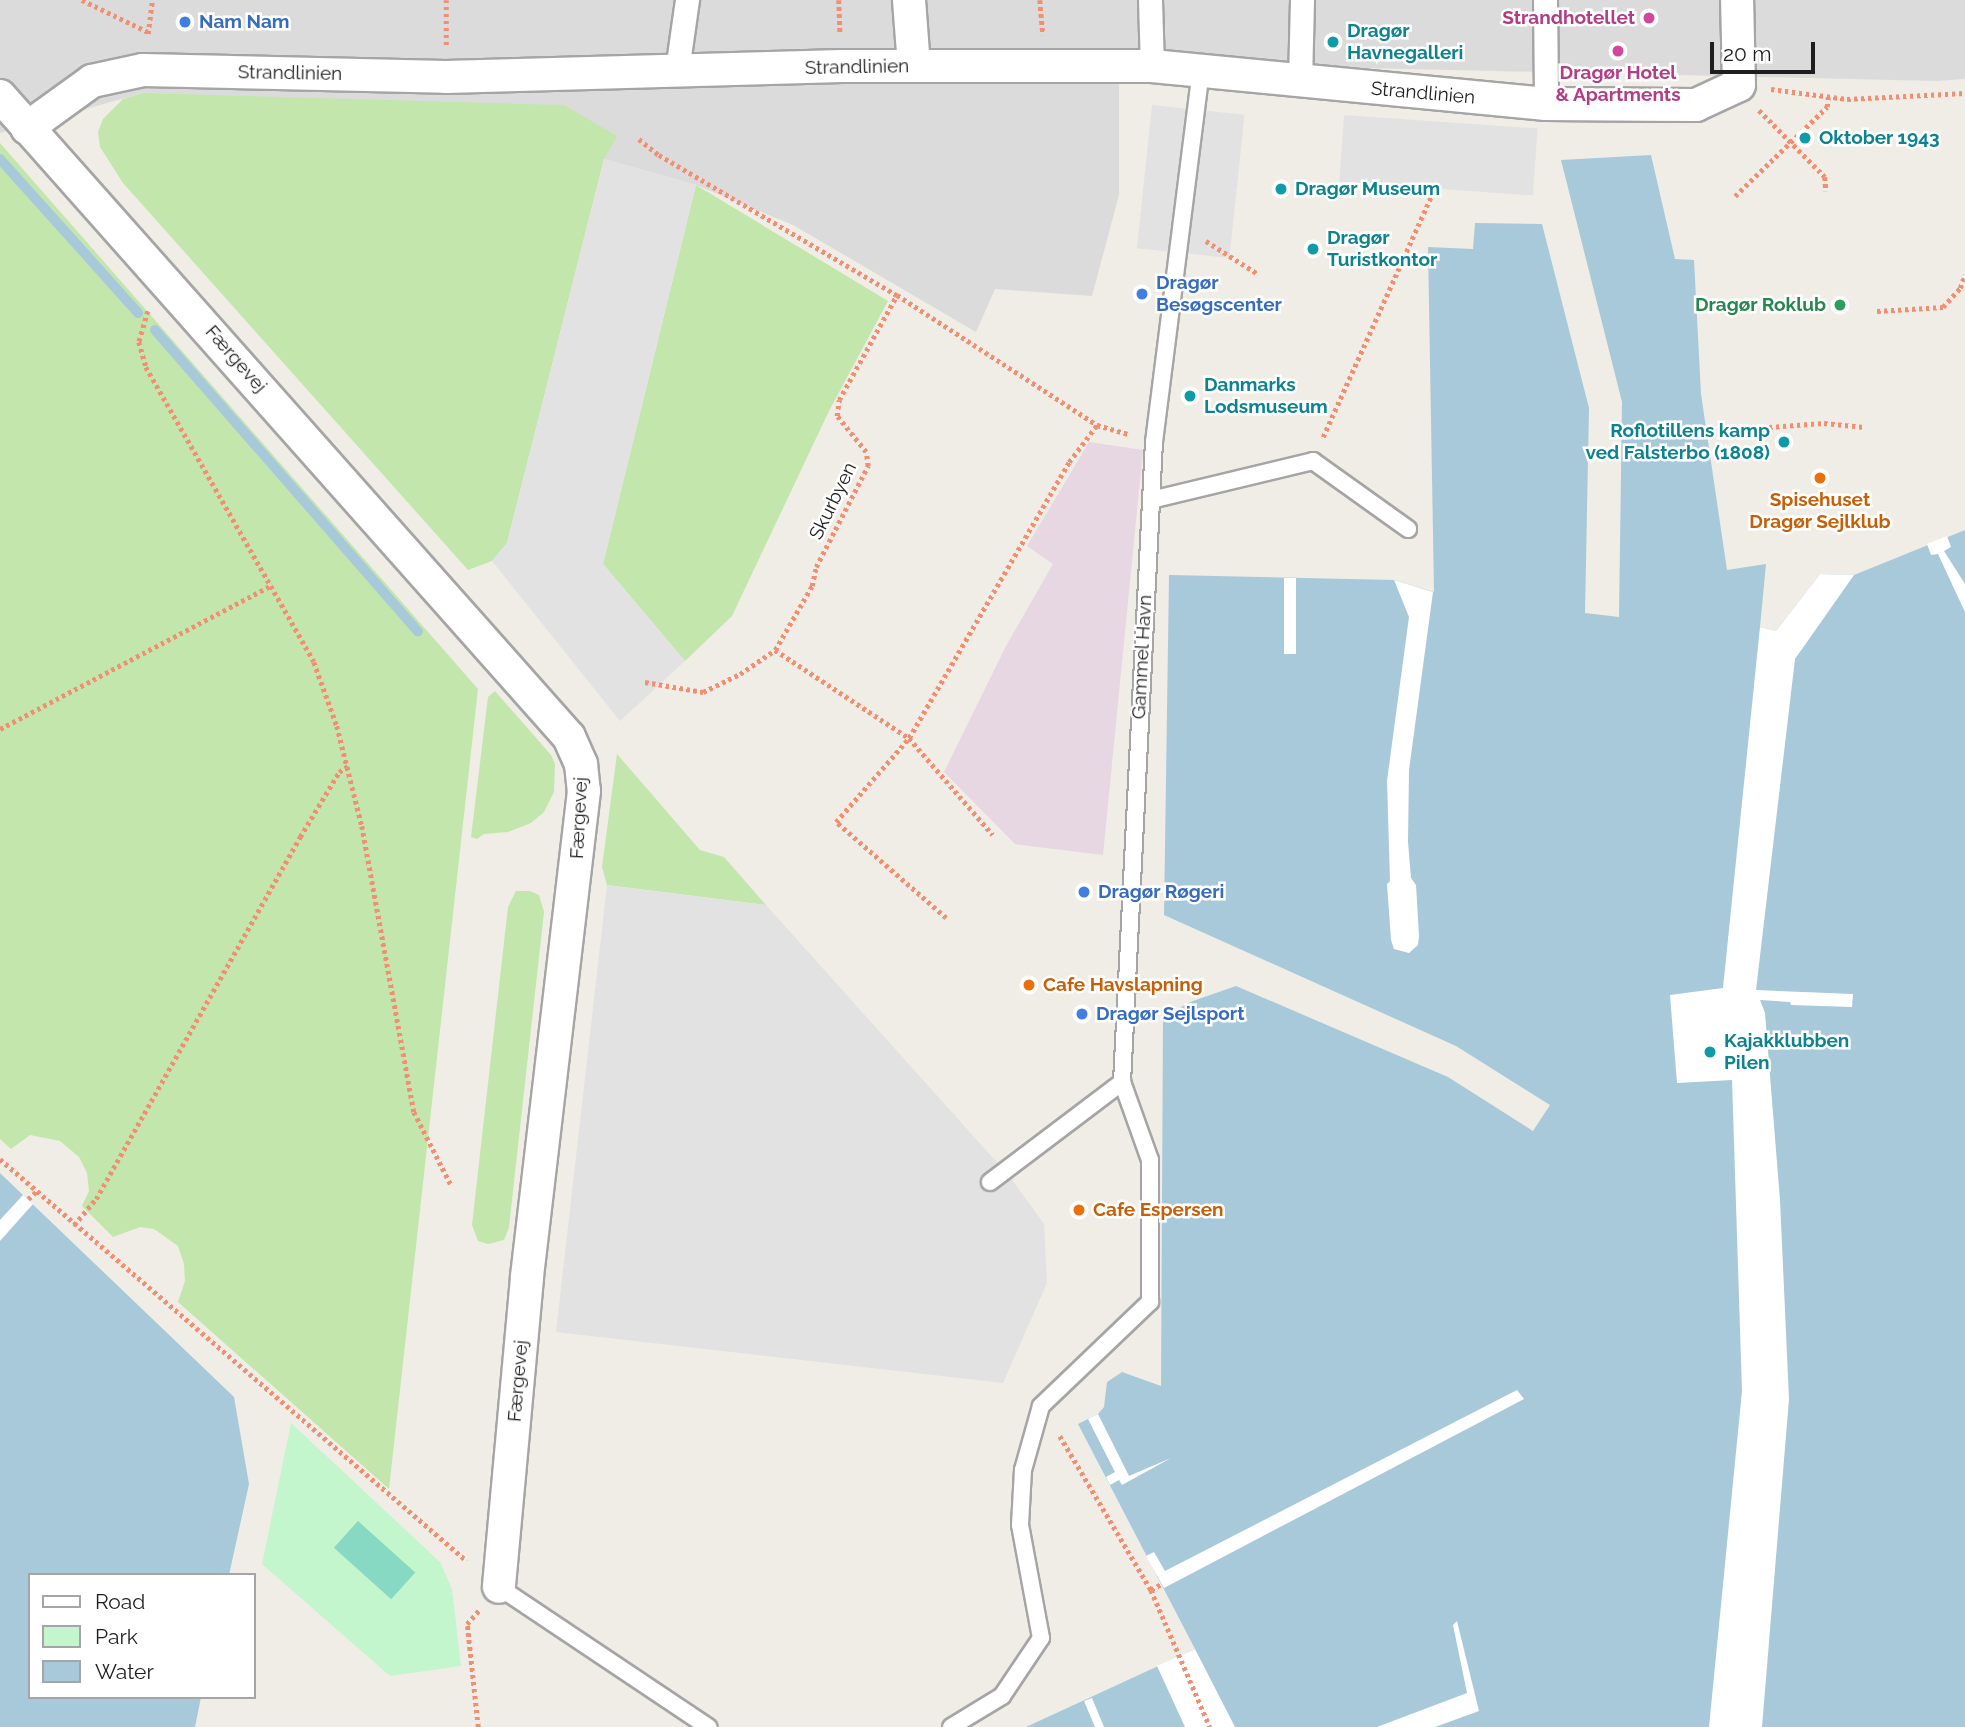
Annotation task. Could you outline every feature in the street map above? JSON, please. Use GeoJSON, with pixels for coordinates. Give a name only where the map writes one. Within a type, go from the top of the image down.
{"type":"FeatureCollection","features":[{"type":"Feature","properties":{"kind":"street"},"geometry":{"type":"LineString","coordinates":[[677,70],[687,0]]}},
{"type":"Feature","properties":{"kind":"street"},"geometry":{"type":"LineString","coordinates":[[909,0],[914,66]]}},
{"type":"Feature","properties":{"kind":"street"},"geometry":{"type":"LineString","coordinates":[[1150,0],[1152,66]]}},
{"type":"Feature","properties":{"kind":"street"},"geometry":{"type":"LineString","coordinates":[[1300,82],[1302,0]]}},
{"type":"Feature","properties":{"kind":"street"},"geometry":{"type":"LineString","coordinates":[[1545,0],[1546,104]]}},
{"type":"Feature","properties":{"kind":"street"},"geometry":{"type":"LineString","coordinates":[[1737,0],[1739,85]]}},
{"type":"Feature","properties":{"kind":"street","name":"Strandlinien"},"geometry":{"type":"LineString","coordinates":[[27,128],[92,81],[143,70],[446,77],[914,66],[1152,66],[1546,104],[1696,105],[1739,85]]}},
{"type":"Feature","properties":{"kind":"street"},"geometry":{"type":"LineString","coordinates":[[0,96],[27,128]]}},
{"type":"Feature","properties":{"kind":"street","name":"Færgevej"},"geometry":{"type":"LineString","coordinates":[[27,128],[167,281],[569,737],[581,764],[584,791],[527,1278],[499,1587]]}},
{"type":"Feature","properties":{"kind":"lane","name":"Gammel Havn"},"geometry":{"type":"LineString","coordinates":[[1122,1082],[1154,442],[1201,71]]}},
{"type":"Feature","properties":{"kind":"lane"},"geometry":{"type":"LineString","coordinates":[[1151,500],[1313,461],[1408,529]]}},
{"type":"Feature","properties":{"kind":"lane"},"geometry":{"type":"LineString","coordinates":[[951,1727],[1002,1696],[1041,1637],[1020,1525],[1023,1470],[1041,1406],[1150,1302],[1150,1160],[1122,1082],[990,1181]]}},
{"type":"Feature","properties":{"kind":"lane"},"geometry":{"type":"LineString","coordinates":[[499,1587],[708,1727]]}},
{"type":"Feature","properties":{"kind":"path"},"geometry":{"type":"LineString","coordinates":[[82,0],[148,33]]}},
{"type":"Feature","properties":{"kind":"path"},"geometry":{"type":"LineString","coordinates":[[446,0],[446,77]]}},
{"type":"Feature","properties":{"kind":"path"},"geometry":{"type":"LineString","coordinates":[[1739,85],[1828,97],[1965,93]]}},
{"type":"Feature","properties":{"kind":"path"},"geometry":{"type":"LineString","coordinates":[[1739,85],[1825,177],[1826,191]]}},
{"type":"Feature","properties":{"kind":"path"},"geometry":{"type":"LineString","coordinates":[[1735,196],[1827,107],[1828,97]]}},
{"type":"Feature","properties":{"kind":"path"},"geometry":{"type":"LineString","coordinates":[[639,139],[659,155],[897,295],[1097,425],[1154,442]]}},
{"type":"Feature","properties":{"kind":"path"},"geometry":{"type":"LineString","coordinates":[[1313,461],[1432,194]]}},
{"type":"Feature","properties":{"kind":"path"},"geometry":{"type":"LineString","coordinates":[[1182,225],[1258,274]]}},
{"type":"Feature","properties":{"kind":"path"},"geometry":{"type":"LineString","coordinates":[[1877,311],[1943,307],[1960,288],[1965,275]]}},
{"type":"Feature","properties":{"kind":"path"},"geometry":{"type":"LineString","coordinates":[[167,281],[142,323],[139,342],[141,355],[314,662],[348,766],[365,840],[414,1112],[451,1185]]}},
{"type":"Feature","properties":{"kind":"path","name":"Skurbyen"},"geometry":{"type":"LineString","coordinates":[[645,682],[703,692],[740,674],[775,650],[811,586],[816,567],[868,466],[866,452],[836,416],[839,400],[897,295]]}},
{"type":"Feature","properties":{"kind":"path"},"geometry":{"type":"LineString","coordinates":[[1741,429],[1824,423],[1864,427]]}},
{"type":"Feature","properties":{"kind":"path"},"geometry":{"type":"LineString","coordinates":[[946,918],[836,822],[909,738],[1069,462],[1097,425]]}},
{"type":"Feature","properties":{"kind":"path"},"geometry":{"type":"LineString","coordinates":[[0,729],[272,585]]}},
{"type":"Feature","properties":{"kind":"path"},"geometry":{"type":"LineString","coordinates":[[775,650],[909,738],[993,835]]}},
{"type":"Feature","properties":{"kind":"path"},"geometry":{"type":"LineString","coordinates":[[74,1225],[96,1199],[300,837],[339,772],[348,766]]}},
{"type":"Feature","properties":{"kind":"path"},"geometry":{"type":"LineString","coordinates":[[0,1159],[499,1587],[467,1624],[478,1727]]}},
{"type":"Feature","properties":{"kind":"path"},"geometry":{"type":"LineString","coordinates":[[28,1199],[36,1192]]}},
{"type":"Feature","properties":{"kind":"path"},"geometry":{"type":"LineString","coordinates":[[1041,1406],[1151,1590],[1210,1727]]}},
{"type":"Feature","properties":{"kind":"path"},"geometry":{"type":"LineString","coordinates":[[1151,1590],[1161,1584]]}},
{"type":"Feature","properties":{"kind":"shaded area"},"geometry":{"type":"Polygon","coordinates":[[[0,0],[1965,0],[1965,79],[1937,81],[1367,68],[1119,51],[1119,195],[1092,296],[995,289],[976,332],[793,225],[696,185],[604,159],[143,93],[0,133],[0,0]]]}},
{"type":"Feature","properties":{"kind":"shaded area"},"geometry":{"type":"Polygon","coordinates":[[[1152,105],[1244,115],[1229,258],[1137,248],[1152,105]]]}},
{"type":"Feature","properties":{"kind":"shaded area"},"geometry":{"type":"Polygon","coordinates":[[[1344,115],[1538,129],[1533,195],[1339,182],[1344,115]]]}},
{"type":"Feature","properties":{"kind":"shaded area"},"geometry":{"type":"Polygon","coordinates":[[[604,159],[696,185],[603,564],[685,661],[620,721],[492,561],[507,543],[604,159]]]}},
{"type":"Feature","properties":{"kind":"shaded area"},"geometry":{"type":"Polygon","coordinates":[[[1089,442],[1143,450],[1103,855],[1015,844],[944,772],[1006,646],[1053,564],[1027,546],[1089,442]]]}},
{"type":"Feature","properties":{"kind":"shaded area"},"geometry":{"type":"Polygon","coordinates":[[[607,885],[766,905],[1010,1177],[1044,1224],[1047,1283],[1003,1383],[556,1332],[607,885]]]}},
{"type":"Feature","properties":{"kind":"green space"},"geometry":{"type":"Polygon","coordinates":[[[143,93],[564,105],[617,136],[604,159],[507,543],[492,561],[468,570],[123,183],[100,147],[98,132],[103,119],[123,99],[143,93]]]}},
{"type":"Feature","properties":{"kind":"green space"},"geometry":{"type":"Polygon","coordinates":[[[0,143],[478,689],[389,1489],[178,1302],[185,1281],[184,1264],[178,1246],[154,1229],[140,1227],[113,1237],[82,1206],[89,1191],[87,1173],[79,1157],[60,1141],[30,1135],[11,1149],[0,1139],[0,143]]]}},
{"type":"Feature","properties":{"kind":"green space"},"geometry":{"type":"Polygon","coordinates":[[[696,185],[888,301],[829,411],[732,616],[685,661],[603,564],[696,185]]]}},
{"type":"Feature","properties":{"kind":"green space"},"geometry":{"type":"Polygon","coordinates":[[[495,691],[551,755],[555,764],[554,792],[544,812],[531,823],[508,832],[484,834],[477,839],[471,837],[488,697],[495,691]]]}},
{"type":"Feature","properties":{"kind":"green space"},"geometry":{"type":"Polygon","coordinates":[[[617,754],[700,850],[724,857],[766,905],[607,885],[602,867],[617,754]]]}},
{"type":"Feature","properties":{"kind":"green space"},"geometry":{"type":"Polygon","coordinates":[[[516,891],[530,891],[539,895],[544,912],[509,1227],[504,1240],[488,1244],[478,1241],[472,1225],[508,907],[516,891]]]}},
{"type":"Feature","properties":{"kind":"green space"},"geometry":{"type":"Polygon","coordinates":[[[291,1423],[440,1562],[452,1589],[461,1666],[390,1676],[262,1564],[291,1423]]]}},
{"type":"Feature","properties":{"kind":"green space"},"geometry":{"type":"Polygon","coordinates":[[[358,1521],[415,1573],[391,1599],[334,1548],[358,1521]]]}},
{"type":"Feature","properties":{"kind":"water"},"geometry":{"type":"Polygon","coordinates":[[[1651,155],[1675,259],[1694,260],[1701,394],[1727,570],[1766,564],[1760,627],[1776,631],[1820,574],[1854,575],[1965,530],[1965,1727],[1026,1727],[1195,1649],[1078,1424],[1098,1414],[1104,1407],[1107,1382],[1122,1372],[1161,1386],[1163,1016],[1193,1001],[1236,986],[1448,1077],[1533,1131],[1550,1105],[1456,1046],[1164,915],[1169,575],[1394,580],[1434,592],[1428,247],[1473,249],[1475,223],[1542,224],[1589,408],[1585,613],[1619,617],[1622,402],[1561,160],[1651,155]]]}},
{"type":"Feature","properties":{"kind":"water"},"geometry":{"type":"Polygon","coordinates":[[[0,1173],[234,1397],[249,1484],[229,1573],[28,1573],[28,1699],[201,1699],[195,1727],[0,1727],[0,1173]]]}},
{"type":"Feature","properties":{"kind":"pier"},"geometry":{"type":"Polygon","coordinates":[[[1947,536],[1951,547],[1944,551],[1965,584],[1965,612],[1938,554],[1931,555],[1927,544],[1947,536]]]}},
{"type":"Feature","properties":{"kind":"pier"},"geometry":{"type":"Polygon","coordinates":[[[1820,574],[1854,575],[1795,659],[1756,990],[1853,994],[1852,1007],[1791,1005],[1790,1002],[1760,1000],[1765,1013],[1780,1200],[1789,1399],[1762,1727],[1709,1727],[1742,1391],[1732,1080],[1677,1083],[1670,995],[1723,988],[1760,627],[1776,631],[1820,574]]]}},
{"type":"Feature","properties":{"kind":"pier"},"geometry":{"type":"Polygon","coordinates":[[[1284,578],[1296,578],[1296,654],[1284,654],[1284,578]]]}},
{"type":"Feature","properties":{"kind":"pier"},"geometry":{"type":"Polygon","coordinates":[[[1394,580],[1433,592],[1409,770],[1408,842],[1411,878],[1416,885],[1419,936],[1418,945],[1409,953],[1394,949],[1391,940],[1387,884],[1390,881],[1387,781],[1409,617],[1394,580]]]}},
{"type":"Feature","properties":{"kind":"pier"},"geometry":{"type":"Polygon","coordinates":[[[23,1195],[33,1204],[0,1241],[0,1220],[23,1195]]]}},
{"type":"Feature","properties":{"kind":"pier"},"geometry":{"type":"Polygon","coordinates":[[[1517,1390],[1524,1399],[1164,1588],[1146,1556],[1154,1552],[1165,1571],[1517,1390]]]}},
{"type":"Feature","properties":{"kind":"pier"},"geometry":{"type":"Polygon","coordinates":[[[1098,1414],[1129,1476],[1171,1458],[1122,1485],[1119,1480],[1110,1485],[1106,1477],[1115,1472],[1088,1419],[1098,1414]]]}},
{"type":"Feature","properties":{"kind":"pier"},"geometry":{"type":"Polygon","coordinates":[[[1457,1621],[1479,1711],[1435,1727],[1377,1727],[1467,1693],[1453,1625],[1457,1621]]]}},
{"type":"Feature","properties":{"kind":"pier"},"geometry":{"type":"Polygon","coordinates":[[[1195,1649],[1235,1727],[1185,1727],[1157,1666],[1195,1649]]]}},
{"type":"Feature","properties":{"kind":"pier"},"geometry":{"type":"Polygon","coordinates":[[[1092,1698],[1104,1727],[1095,1727],[1084,1701],[1092,1698]]]}},
{"type":"Feature","properties":{"kind":"waterway"},"geometry":{"type":"LineString","coordinates":[[0,159],[138,313]]}},
{"type":"Feature","properties":{"kind":"waterway"},"geometry":{"type":"LineString","coordinates":[[155,330],[418,632]]}},
{"type":"Feature","properties":{"kind":"place","name":"Strandhotellet"},"geometry":{"type":"Point","coordinates":[1649,18]}},
{"type":"Feature","properties":{"kind":"place","name":"Nam Nam"},"geometry":{"type":"Point","coordinates":[185,22]}},
{"type":"Feature","properties":{"kind":"place","name":"Dragør Havnegalleri"},"geometry":{"type":"Point","coordinates":[1333,42]}},
{"type":"Feature","properties":{"kind":"place","name":"Dragør Hotel & Apartments"},"geometry":{"type":"Point","coordinates":[1618,51]}},
{"type":"Feature","properties":{"kind":"place","name":"Oktober 1943"},"geometry":{"type":"Point","coordinates":[1805,138]}},
{"type":"Feature","properties":{"kind":"place","name":"Dragør Museum"},"geometry":{"type":"Point","coordinates":[1281,189]}},
{"type":"Feature","properties":{"kind":"place","name":"Dragør Turistkontor"},"geometry":{"type":"Point","coordinates":[1313,249]}},
{"type":"Feature","properties":{"kind":"place","name":"Dragør Besøgscenter"},"geometry":{"type":"Point","coordinates":[1142,294]}},
{"type":"Feature","properties":{"kind":"place","name":"Dragør Roklub"},"geometry":{"type":"Point","coordinates":[1840,305]}},
{"type":"Feature","properties":{"kind":"place","name":"Danmarks Lodsmuseum"},"geometry":{"type":"Point","coordinates":[1190,396]}},
{"type":"Feature","properties":{"kind":"place","name":"Roflotillens kamp ved Falsterbo (1808)"},"geometry":{"type":"Point","coordinates":[1784,442]}},
{"type":"Feature","properties":{"kind":"place","name":"Spisehuset Dragør Sejlklub"},"geometry":{"type":"Point","coordinates":[1820,478]}},
{"type":"Feature","properties":{"kind":"place","name":"Dragør Røgeri"},"geometry":{"type":"Point","coordinates":[1084,892]}},
{"type":"Feature","properties":{"kind":"place","name":"Cafe Havslapning"},"geometry":{"type":"Point","coordinates":[1029,985]}},
{"type":"Feature","properties":{"kind":"place","name":"Dragør Sejlsport"},"geometry":{"type":"Point","coordinates":[1082,1014]}},
{"type":"Feature","properties":{"kind":"place","name":"Kajakklubben Pilen"},"geometry":{"type":"Point","coordinates":[1710,1052]}},
{"type":"Feature","properties":{"kind":"place","name":"Cafe Espersen"},"geometry":{"type":"Point","coordinates":[1079,1210]}}]}
